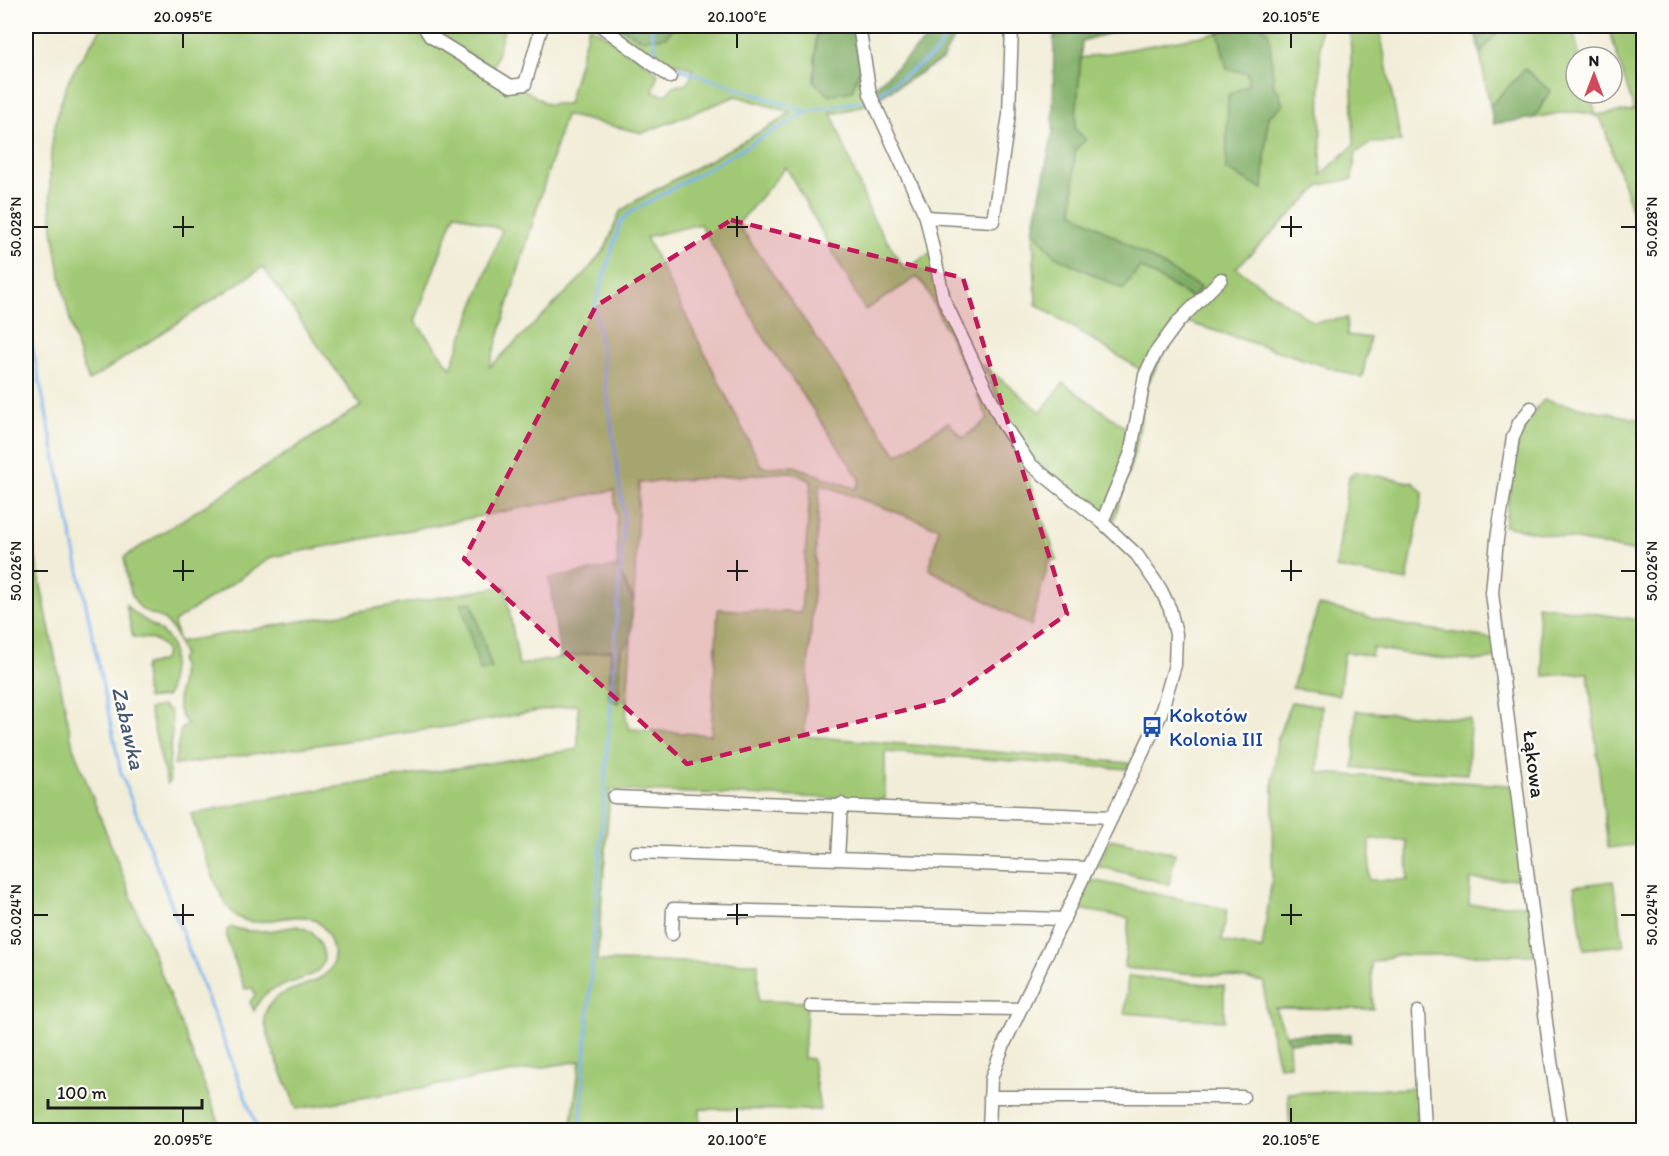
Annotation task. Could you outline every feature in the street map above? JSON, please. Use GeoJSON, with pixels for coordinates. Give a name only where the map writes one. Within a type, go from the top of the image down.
{"type":"FeatureCollection","features":[{"type":"Feature","properties":{"kind":"street"},"geometry":{"type":"LineString","coordinates":[[427,26],[426,30],[430,36],[511,86],[525,84],[542,26]]}},
{"type":"Feature","properties":{"kind":"street"},"geometry":{"type":"LineString","coordinates":[[601,26],[670,77]]}},
{"type":"Feature","properties":{"kind":"street"},"geometry":{"type":"LineString","coordinates":[[859,26],[870,94],[926,216],[944,300],[1014,442],[1037,470],[1102,522],[1137,555],[1150,572],[1170,609],[1176,634],[1175,665],[1169,691],[1149,743],[1020,1009],[991,1079],[989,1131]]}},
{"type":"Feature","properties":{"kind":"street"},"geometry":{"type":"LineString","coordinates":[[926,216],[993,221],[1009,115],[1012,26]]}},
{"type":"Feature","properties":{"kind":"street"},"geometry":{"type":"LineString","coordinates":[[1102,522],[1130,455],[1140,396],[1152,360],[1178,322],[1221,279]]}},
{"type":"Feature","properties":{"kind":"street","name":"Łąkowa"},"geometry":{"type":"LineString","coordinates":[[1531,408],[1519,423],[1513,437],[1497,539],[1492,593],[1551,1061],[1562,1131]]}},
{"type":"Feature","properties":{"kind":"street"},"geometry":{"type":"LineString","coordinates":[[614,797],[841,804],[1112,817]]}},
{"type":"Feature","properties":{"kind":"street"},"geometry":{"type":"LineString","coordinates":[[838,859],[841,804]]}},
{"type":"Feature","properties":{"kind":"street"},"geometry":{"type":"LineString","coordinates":[[636,852],[1087,868]]}},
{"type":"Feature","properties":{"kind":"street"},"geometry":{"type":"LineString","coordinates":[[672,934],[673,909],[1064,919]]}},
{"type":"Feature","properties":{"kind":"street"},"geometry":{"type":"LineString","coordinates":[[811,1006],[1020,1009]]}},
{"type":"Feature","properties":{"kind":"street"},"geometry":{"type":"LineString","coordinates":[[1418,1012],[1424,1131]]}},
{"type":"Feature","properties":{"kind":"street"},"geometry":{"type":"LineString","coordinates":[[990,1097],[1243,1096]]}},
{"type":"Feature","properties":{"kind":"highlighted area"},"geometry":{"type":"Polygon","coordinates":[[[731,220],[963,278],[1067,614],[946,700],[687,764],[464,559],[596,306],[731,220]]]}},
{"type":"Feature","properties":{"kind":"green space"},"geometry":{"type":"Polygon","coordinates":[[[103,26],[424,26],[547,104],[568,104],[589,26],[630,50],[658,73],[653,92],[666,95],[674,86],[688,84],[693,69],[653,56],[608,26],[619,26],[640,39],[666,37],[674,26],[817,26],[814,82],[860,68],[868,104],[838,113],[831,112],[871,215],[905,270],[930,253],[977,380],[972,383],[925,286],[917,277],[865,310],[786,167],[738,224],[897,455],[948,422],[963,438],[988,419],[977,395],[984,392],[1024,467],[1057,560],[1049,561],[1031,626],[929,569],[939,528],[820,484],[804,736],[1129,763],[1129,769],[885,752],[885,800],[610,790],[597,961],[758,963],[758,1001],[807,1002],[804,1058],[812,1059],[820,1110],[700,1109],[700,1130],[571,1130],[580,1061],[297,1109],[267,1033],[265,1014],[271,1002],[282,994],[320,978],[330,970],[334,959],[331,942],[323,927],[312,919],[299,916],[259,922],[246,921],[235,915],[222,897],[191,814],[286,795],[578,749],[578,704],[453,726],[174,765],[181,729],[188,724],[182,717],[178,702],[180,661],[183,655],[178,642],[505,586],[519,665],[611,650],[609,699],[618,703],[621,649],[631,640],[626,720],[630,729],[711,735],[718,609],[801,613],[811,481],[791,472],[639,483],[634,600],[617,566],[617,520],[614,490],[272,557],[174,622],[178,640],[165,621],[145,611],[134,599],[129,586],[124,557],[361,406],[263,267],[89,381],[71,324],[58,262],[51,210],[51,157],[60,105],[69,80],[103,26]],[[736,96],[643,133],[565,115],[489,368],[584,275],[606,247],[620,212],[778,122],[790,112],[736,96]],[[455,213],[415,321],[451,368],[502,230],[455,213]],[[700,224],[646,237],[762,467],[794,466],[856,489],[860,479],[763,336],[700,224]],[[471,602],[480,670],[492,669],[471,602]]]}},
{"type":"Feature","properties":{"kind":"green space"},"geometry":{"type":"Polygon","coordinates":[[[433,26],[505,26],[493,70],[432,31],[433,26]]]}},
{"type":"Feature","properties":{"kind":"green space"},"geometry":{"type":"Polygon","coordinates":[[[619,26],[674,26],[666,37],[640,39],[619,26]]]}},
{"type":"Feature","properties":{"kind":"green space"},"geometry":{"type":"Polygon","coordinates":[[[817,26],[853,26],[860,68],[852,91],[829,95],[814,82],[817,26]]]}},
{"type":"Feature","properties":{"kind":"green space"},"geometry":{"type":"Polygon","coordinates":[[[941,26],[960,26],[942,60],[880,97],[875,87],[941,26]]]}},
{"type":"Feature","properties":{"kind":"green space"},"geometry":{"type":"Polygon","coordinates":[[[1054,26],[1134,26],[1082,41],[1075,129],[1086,140],[1075,150],[1073,212],[1201,288],[1192,298],[1140,267],[1123,289],[1055,256],[1033,230],[1053,131],[1054,26]]]}},
{"type":"Feature","properties":{"kind":"green space"},"geometry":{"type":"Polygon","coordinates":[[[1217,26],[1246,26],[1218,33],[1217,26]]]}},
{"type":"Feature","properties":{"kind":"green space"},"geometry":{"type":"Polygon","coordinates":[[[1246,26],[1260,26],[1269,32],[1274,88],[1279,91],[1283,105],[1268,117],[1263,189],[1226,170],[1228,95],[1248,85],[1248,73],[1227,69],[1218,32],[1246,26]]]}},
{"type":"Feature","properties":{"kind":"green space"},"geometry":{"type":"Polygon","coordinates":[[[1260,26],[1320,26],[1321,175],[1354,145],[1350,26],[1379,26],[1401,142],[1371,143],[1356,153],[1352,179],[1321,185],[1236,268],[1313,322],[1347,318],[1347,335],[1370,338],[1362,378],[1184,321],[1170,340],[1146,387],[1137,444],[1114,520],[1061,485],[1027,453],[1008,422],[982,364],[1041,412],[1063,383],[1132,432],[1144,372],[1036,304],[1033,230],[1055,256],[1123,289],[1140,267],[1192,298],[1200,288],[1073,213],[1075,129],[1081,58],[1218,33],[1248,72],[1263,189],[1268,117],[1274,89],[1269,33],[1260,26]]]}},
{"type":"Feature","properties":{"kind":"green space"},"geometry":{"type":"Polygon","coordinates":[[[1474,26],[1502,26],[1480,54],[1474,26]]]}},
{"type":"Feature","properties":{"kind":"green space"},"geometry":{"type":"Polygon","coordinates":[[[1502,26],[1572,26],[1577,45],[1564,45],[1564,105],[1593,105],[1596,115],[1634,110],[1624,78],[1624,45],[1614,45],[1608,26],[1640,26],[1644,33],[1643,255],[1626,191],[1601,119],[1594,115],[1577,112],[1534,118],[1550,91],[1525,69],[1490,106],[1480,54],[1502,26]]]}},
{"type":"Feature","properties":{"kind":"green space"},"geometry":{"type":"Polygon","coordinates":[[[1525,69],[1550,91],[1534,118],[1494,124],[1490,106],[1525,69]]]}},
{"type":"Feature","properties":{"kind":"green space"},"geometry":{"type":"Polygon","coordinates":[[[1544,400],[1643,420],[1643,553],[1504,526],[1519,436],[1526,420],[1544,400]]]}},
{"type":"Feature","properties":{"kind":"green space"},"geometry":{"type":"Polygon","coordinates":[[[1357,472],[1414,483],[1423,493],[1407,581],[1336,568],[1349,476],[1357,472]]]}},
{"type":"Feature","properties":{"kind":"green space"},"geometry":{"type":"Polygon","coordinates":[[[26,510],[73,747],[222,1130],[26,1130],[26,510]]]}},
{"type":"Feature","properties":{"kind":"green space"},"geometry":{"type":"Polygon","coordinates":[[[617,566],[633,602],[631,640],[621,649],[619,703],[609,699],[611,650],[560,658],[549,578],[617,566]]]}},
{"type":"Feature","properties":{"kind":"green space"},"geometry":{"type":"Polygon","coordinates":[[[472,602],[492,669],[480,671],[461,603],[472,602]]]}},
{"type":"Feature","properties":{"kind":"green space"},"geometry":{"type":"Polygon","coordinates":[[[126,605],[162,632],[172,647],[173,663],[169,692],[166,697],[147,699],[144,669],[146,665],[161,661],[166,655],[162,645],[155,640],[133,637],[126,605]]]}},
{"type":"Feature","properties":{"kind":"green space"},"geometry":{"type":"Polygon","coordinates":[[[1319,605],[1402,625],[1495,639],[1497,657],[1472,661],[1455,660],[1373,648],[1371,656],[1348,652],[1344,654],[1339,695],[1292,688],[1319,605]]]}},
{"type":"Feature","properties":{"kind":"green space"},"geometry":{"type":"Polygon","coordinates":[[[1537,605],[1633,619],[1643,617],[1643,844],[1608,848],[1588,673],[1544,676],[1537,605]]]}},
{"type":"Feature","properties":{"kind":"green space"},"geometry":{"type":"Polygon","coordinates":[[[1291,702],[1322,706],[1318,773],[1508,785],[1515,788],[1527,879],[1470,880],[1469,905],[1529,905],[1535,955],[1396,955],[1371,963],[1373,1009],[1275,1008],[1289,1042],[1290,1065],[1279,1066],[1265,1007],[1264,982],[1224,976],[1124,968],[1129,918],[1079,909],[1092,880],[1227,909],[1222,941],[1262,949],[1272,878],[1273,781],[1277,740],[1291,702]],[[1370,840],[1369,880],[1408,880],[1407,841],[1370,840]]]}},
{"type":"Feature","properties":{"kind":"green space"},"geometry":{"type":"Polygon","coordinates":[[[162,706],[170,711],[172,720],[170,782],[167,784],[149,709],[162,706]]]}},
{"type":"Feature","properties":{"kind":"green space"},"geometry":{"type":"Polygon","coordinates":[[[1356,711],[1470,719],[1468,774],[1354,768],[1356,711]]]}},
{"type":"Feature","properties":{"kind":"green space"},"geometry":{"type":"Polygon","coordinates":[[[1110,839],[1175,853],[1169,884],[1097,866],[1110,839]]]}},
{"type":"Feature","properties":{"kind":"green space"},"geometry":{"type":"Polygon","coordinates":[[[1613,881],[1624,945],[1584,949],[1574,886],[1613,881]]]}},
{"type":"Feature","properties":{"kind":"green space"},"geometry":{"type":"Polygon","coordinates":[[[297,926],[310,931],[317,939],[324,954],[323,964],[309,976],[268,992],[259,1001],[254,1011],[250,1002],[255,995],[253,988],[245,989],[227,940],[227,930],[232,927],[248,931],[264,931],[297,926]]]}},
{"type":"Feature","properties":{"kind":"green space"},"geometry":{"type":"Polygon","coordinates":[[[1128,976],[1224,986],[1224,1021],[1125,1013],[1128,976]]]}},
{"type":"Feature","properties":{"kind":"green space"},"geometry":{"type":"Polygon","coordinates":[[[1286,1034],[1351,1034],[1351,1042],[1289,1042],[1286,1034]]]}},
{"type":"Feature","properties":{"kind":"green space"},"geometry":{"type":"Polygon","coordinates":[[[1418,1088],[1419,1130],[1290,1130],[1288,1093],[1418,1088]]]}},
{"type":"Feature","properties":{"kind":"waterway"},"geometry":{"type":"LineString","coordinates":[[651,26],[657,58],[666,64],[807,112]]}},
{"type":"Feature","properties":{"kind":"waterway"},"geometry":{"type":"LineString","coordinates":[[878,94],[936,53],[952,26]]}},
{"type":"Feature","properties":{"kind":"waterway"},"geometry":{"type":"LineString","coordinates":[[580,1130],[624,517],[595,305],[621,221],[631,212],[807,112],[865,100]]}},
{"type":"Feature","properties":{"kind":"waterway","name":"Zabawka"},"geometry":{"type":"LineString","coordinates":[[26,316],[121,773],[258,1130]]}},
{"type":"Feature","properties":{"kind":"place","name":"Kokotów Kolonia III"},"geometry":{"type":"Point","coordinates":[1152,727]}}]}
